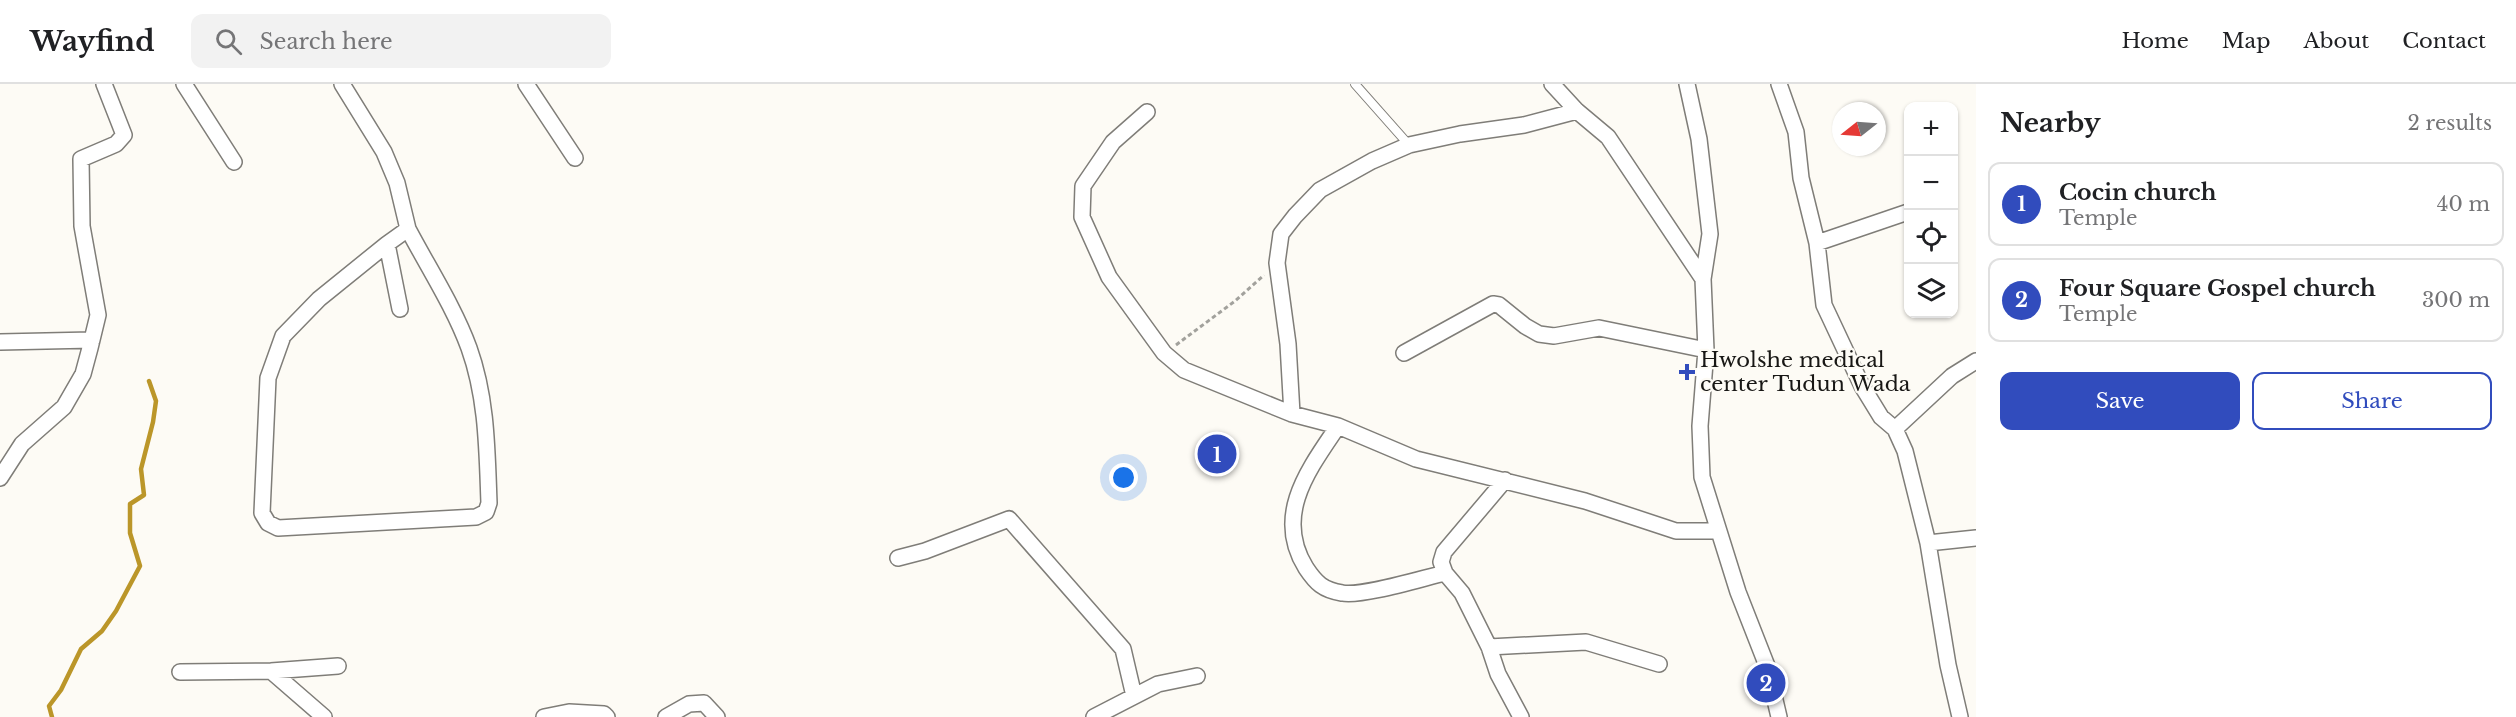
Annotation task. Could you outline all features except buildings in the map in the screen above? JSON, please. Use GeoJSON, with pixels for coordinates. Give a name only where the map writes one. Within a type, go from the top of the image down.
{"type":"FeatureCollection","features":[{"type":"Feature","properties":{"kind":"street"},"geometry":{"type":"LineString","coordinates":[[0,478],[22,444],[64,408],[83,374],[99,315],[82,226],[81,159],[116,144],[124,135],[104,84]]}},
{"type":"Feature","properties":{"kind":"street"},"geometry":{"type":"LineString","coordinates":[[184,84],[234,162]]}},
{"type":"Feature","properties":{"kind":"street"},"geometry":{"type":"LineString","coordinates":[[342,84],[384,152],[397,183],[408,229],[469,347],[486,422],[489,503],[486,512],[476,517],[278,528],[268,523],[262,513],[268,378],[283,336],[319,299],[408,229]]}},
{"type":"Feature","properties":{"kind":"street"},"geometry":{"type":"LineString","coordinates":[[526,84],[575,158]]}},
{"type":"Feature","properties":{"kind":"street"},"geometry":{"type":"LineString","coordinates":[[1552,84],[1615,146],[1703,279]]}},
{"type":"Feature","properties":{"kind":"street"},"geometry":{"type":"LineString","coordinates":[[1687,84],[1699,139],[1710,234],[1703,279],[1706,350],[1700,426],[1702,477],[1718,531],[1767,666],[1779,717]]}},
{"type":"Feature","properties":{"kind":"street"},"geometry":{"type":"LineString","coordinates":[[1779,84],[1796,132],[1801,178],[1817,243],[1824,305],[1862,386],[1881,417],[1895,429],[1912,476],[1928,543],[1948,665],[1960,717]]}},
{"type":"Feature","properties":{"kind":"street"},"geometry":{"type":"LineString","coordinates":[[1292,414],[1288,344],[1277,263],[1281,234],[1320,190],[1372,161],[1409,145],[1460,134],[1524,125],[1577,111]]}},
{"type":"Feature","properties":{"kind":"street"},"geometry":{"type":"LineString","coordinates":[[1148,112],[1113,142],[1083,186],[1082,217],[1109,277],[1164,353],[1184,370],[1292,414],[1338,426],[1416,459],[1584,501],[1676,531],[1718,531]]}},
{"type":"Feature","properties":{"kind":"street"},"geometry":{"type":"LineString","coordinates":[[1817,243],[1904,213]]}},
{"type":"Feature","properties":{"kind":"street"},"geometry":{"type":"LineString","coordinates":[[387,244],[400,309]]}},
{"type":"Feature","properties":{"kind":"street"},"geometry":{"type":"LineString","coordinates":[[1404,353],[1493,304],[1499,305],[1539,334],[1554,336],[1599,328],[1706,350]]}},
{"type":"Feature","properties":{"kind":"street"},"geometry":{"type":"LineString","coordinates":[[0,342],[92,340]]}},
{"type":"Feature","properties":{"kind":"street"},"geometry":{"type":"LineString","coordinates":[[1895,429],[1952,376],[1976,361]]}},
{"type":"Feature","properties":{"kind":"street"},"geometry":{"type":"LineString","coordinates":[[1338,426],[1304,477],[1293,515],[1295,541],[1303,563],[1316,584],[1342,594],[1368,591],[1445,573]]}},
{"type":"Feature","properties":{"kind":"street"},"geometry":{"type":"LineString","coordinates":[[1505,480],[1444,552],[1441,562],[1445,573],[1462,593],[1489,647],[1498,674],[1521,717]]}},
{"type":"Feature","properties":{"kind":"street"},"geometry":{"type":"LineString","coordinates":[[898,558],[925,551],[1009,519],[1123,649],[1134,696]]}},
{"type":"Feature","properties":{"kind":"street"},"geometry":{"type":"LineString","coordinates":[[1928,543],[1976,538]]}},
{"type":"Feature","properties":{"kind":"street"},"geometry":{"type":"LineString","coordinates":[[1489,647],[1586,642],[1659,664]]}},
{"type":"Feature","properties":{"kind":"street"},"geometry":{"type":"LineString","coordinates":[[180,672],[271,671],[338,666]]}},
{"type":"Feature","properties":{"kind":"street"},"geometry":{"type":"LineString","coordinates":[[271,671],[324,717]]}},
{"type":"Feature","properties":{"kind":"street"},"geometry":{"type":"LineString","coordinates":[[1094,717],[1158,684],[1197,676]]}},
{"type":"Feature","properties":{"kind":"street"},"geometry":{"type":"LineString","coordinates":[[666,717],[689,704],[704,704],[717,717]]}},
{"type":"Feature","properties":{"kind":"street"},"geometry":{"type":"LineString","coordinates":[[544,717],[569,712],[604,714],[607,717]]}},
{"type":"Feature","properties":{"kind":"lane"},"geometry":{"type":"LineString","coordinates":[[1355,84],[1409,145]]}},
{"type":"Feature","properties":{"kind":"path"},"geometry":{"type":"LineString","coordinates":[[1164,353],[1235,301],[1277,263]]}},
{"type":"Feature","properties":{"kind":"waterway"},"geometry":{"type":"LineString","coordinates":[[52,717],[49,706],[61,690],[81,649],[102,631],[116,611],[140,566],[130,533],[130,504],[144,495],[141,469],[156,401],[149,381]]}},
{"type":"Feature","properties":{"kind":"place","name":"Hwolshe medical center Tudun Wada"},"geometry":{"type":"Point","coordinates":[1687,372]}},
{"type":"Feature","properties":{"kind":"place","name":"Cocin church"},"geometry":{"type":"Point","coordinates":[1217,454]}},
{"type":"Feature","properties":{"kind":"place","name":"Four Square Gospel church"},"geometry":{"type":"Point","coordinates":[1766,683]}}]}
